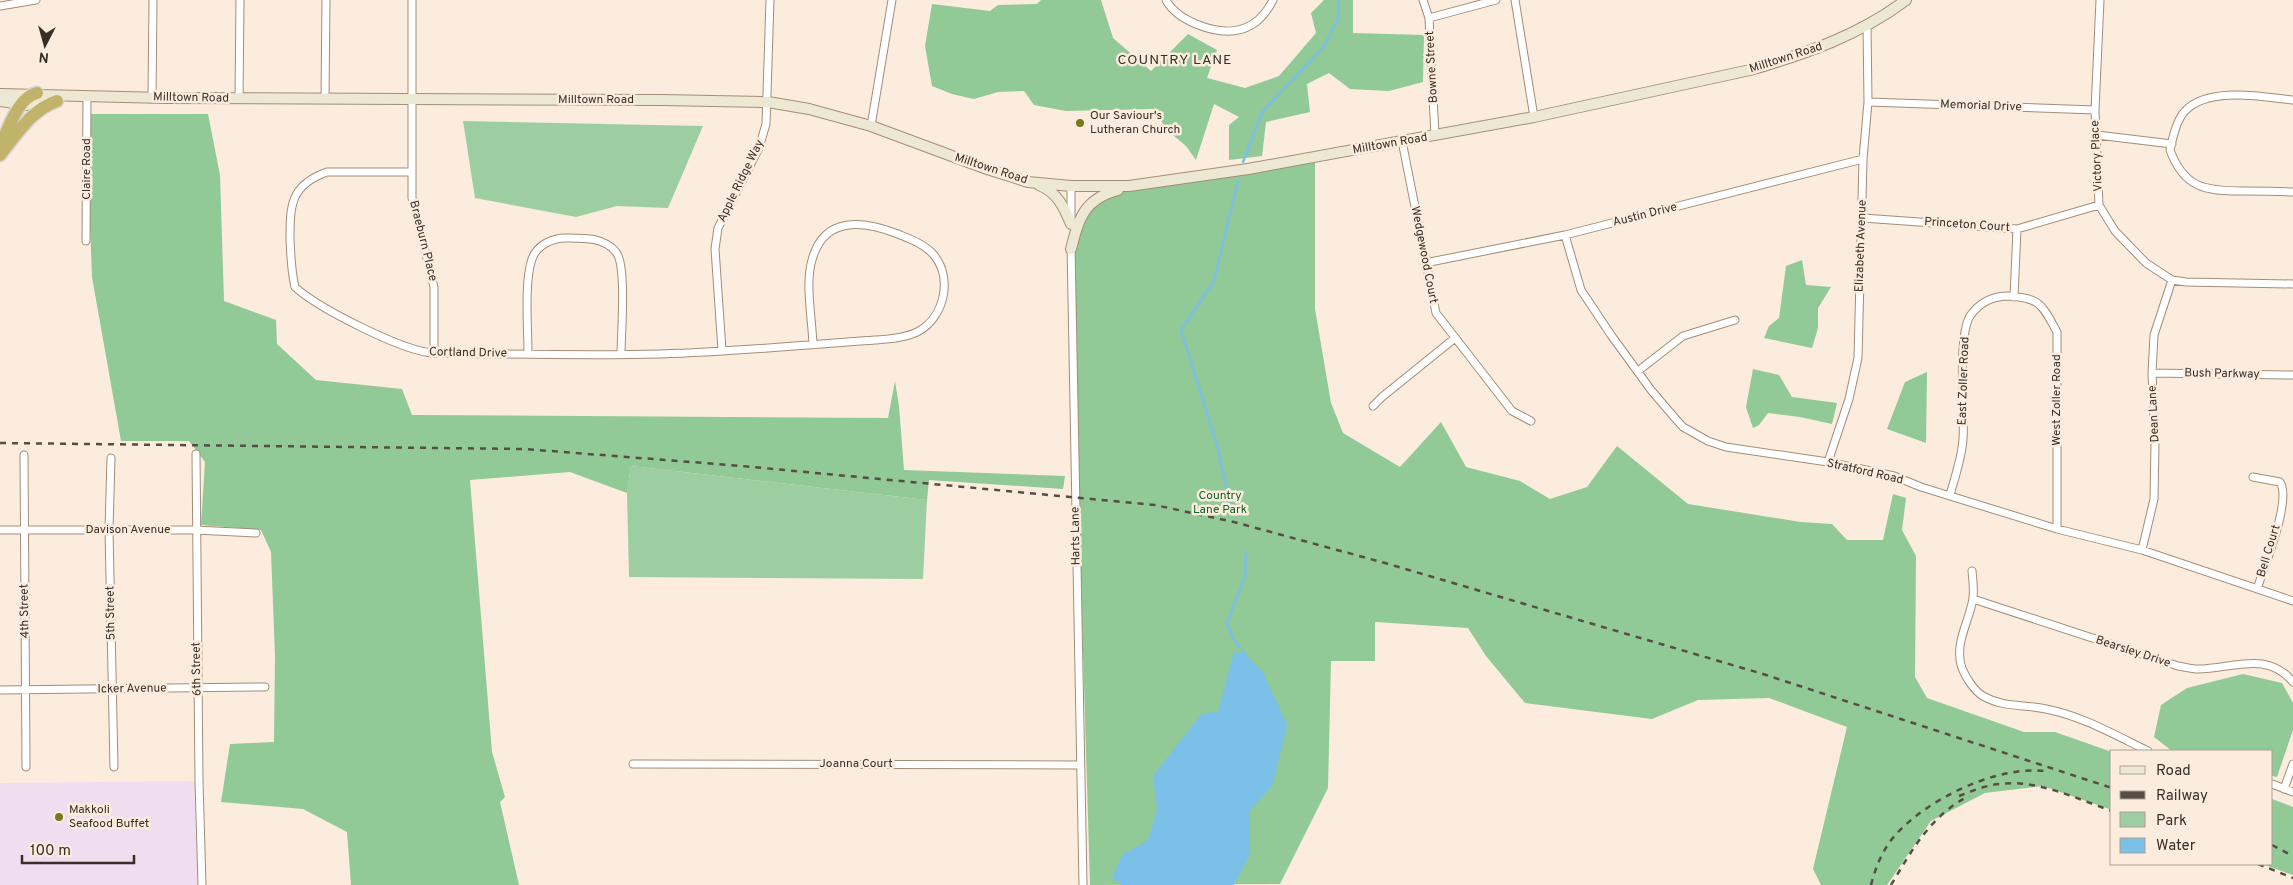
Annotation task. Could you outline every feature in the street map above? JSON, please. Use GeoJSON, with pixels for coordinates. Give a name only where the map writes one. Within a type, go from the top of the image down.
{"type":"FeatureCollection","features":[{"type":"Feature","properties":{"kind":"highway"},"geometry":{"type":"LineString","coordinates":[[0,144],[20,105],[30,95],[37,93]]}},
{"type":"Feature","properties":{"kind":"highway"},"geometry":{"type":"LineString","coordinates":[[0,155],[30,117],[46,105],[58,101]]}},
{"type":"Feature","properties":{"kind":"street"},"geometry":{"type":"LineString","coordinates":[[0,6],[36,0]]}},
{"type":"Feature","properties":{"kind":"street"},"geometry":{"type":"LineString","coordinates":[[152,98],[153,0]]}},
{"type":"Feature","properties":{"kind":"street"},"geometry":{"type":"LineString","coordinates":[[238,98],[240,0]]}},
{"type":"Feature","properties":{"kind":"street"},"geometry":{"type":"LineString","coordinates":[[324,98],[326,0]]}},
{"type":"Feature","properties":{"kind":"street","name":"Braeburn Place"},"geometry":{"type":"LineString","coordinates":[[412,0],[410,172],[414,208],[434,287],[434,353]]}},
{"type":"Feature","properties":{"kind":"street","name":"Apple Ridge Way"},"geometry":{"type":"LineString","coordinates":[[722,350],[715,249],[718,228],[759,148],[766,124],[770,0]]}},
{"type":"Feature","properties":{"kind":"street"},"geometry":{"type":"LineString","coordinates":[[871,126],[892,0]]}},
{"type":"Feature","properties":{"kind":"street"},"geometry":{"type":"LineString","coordinates":[[1166,0],[1170,8],[1189,21],[1208,29],[1226,33],[1245,29],[1261,19],[1273,0]]}},
{"type":"Feature","properties":{"kind":"street","name":"Bowne Street"},"geometry":{"type":"LineString","coordinates":[[1423,0],[1429,18],[1435,135]]}},
{"type":"Feature","properties":{"kind":"street"},"geometry":{"type":"LineString","coordinates":[[1429,18],[1496,0]]}},
{"type":"Feature","properties":{"kind":"street"},"geometry":{"type":"LineString","coordinates":[[1515,0],[1534,117]]}},
{"type":"Feature","properties":{"kind":"street","name":"Milltown Road"},"geometry":{"type":"LineString","coordinates":[[0,102],[20,105],[87,97],[768,102],[809,109],[871,126],[987,169],[1028,182],[1071,186],[1129,186],[1248,169],[1402,142],[1534,117],[1750,70],[1822,47],[1867,25],[1906,0]]}},
{"type":"Feature","properties":{"kind":"street","name":"Victory Place"},"geometry":{"type":"LineString","coordinates":[[2100,0],[2095,110],[2099,205],[2115,231],[2146,263],[2172,280],[2186,282],[2293,284]]}},
{"type":"Feature","properties":{"kind":"street","name":"Elizabeth Avenue"},"geometry":{"type":"LineString","coordinates":[[1828,462],[1849,399],[1858,358],[1863,159],[1868,102],[1867,25]]}},
{"type":"Feature","properties":{"kind":"street","name":"Milltown Road"},"geometry":{"type":"LineString","coordinates":[[0,94],[75,94],[87,97]]}},
{"type":"Feature","properties":{"kind":"street"},"geometry":{"type":"LineString","coordinates":[[2293,100],[2228,95],[2201,101],[2184,111],[2178,122],[2170,150],[2180,170],[2198,186],[2220,191],[2293,192]]}},
{"type":"Feature","properties":{"kind":"street","name":"Claire Road"},"geometry":{"type":"LineString","coordinates":[[86,241],[87,97]]}},
{"type":"Feature","properties":{"kind":"street","name":"Memorial Drive"},"geometry":{"type":"LineString","coordinates":[[1868,102],[2095,110]]}},
{"type":"Feature","properties":{"kind":"street"},"geometry":{"type":"LineString","coordinates":[[2097,135],[2172,144]]}},
{"type":"Feature","properties":{"kind":"street","name":"Wedgewood Court"},"geometry":{"type":"LineString","coordinates":[[1402,142],[1436,314],[1512,411],[1530,421]]}},
{"type":"Feature","properties":{"kind":"street","name":"Austin Drive"},"geometry":{"type":"LineString","coordinates":[[1425,263],[1565,235],[1863,159]]}},
{"type":"Feature","properties":{"kind":"street","name":"Cortland Drive"},"geometry":{"type":"LineString","coordinates":[[410,172],[327,172],[314,176],[296,194],[292,202],[291,265],[295,287],[306,297],[400,345],[434,353],[662,354],[813,344],[895,338],[918,332],[928,324],[941,307],[944,285],[938,261],[923,245],[876,226],[854,223],[834,230],[824,237],[817,247],[809,272],[813,344]]}},
{"type":"Feature","properties":{"kind":"street"},"geometry":{"type":"LineString","coordinates":[[1028,182],[1053,192],[1063,205],[1071,224]]}},
{"type":"Feature","properties":{"kind":"street","name":"Harts Lane"},"geometry":{"type":"LineString","coordinates":[[1071,186],[1083,885]]}},
{"type":"Feature","properties":{"kind":"street"},"geometry":{"type":"LineString","coordinates":[[1071,249],[1078,222],[1088,205],[1104,193],[1129,186]]}},
{"type":"Feature","properties":{"kind":"street","name":"Princeton Court"},"geometry":{"type":"LineString","coordinates":[[1862,218],[2018,229],[2099,205]]}},
{"type":"Feature","properties":{"kind":"street"},"geometry":{"type":"LineString","coordinates":[[2014,296],[2018,229]]}},
{"type":"Feature","properties":{"kind":"street","name":"Stratford Road"},"geometry":{"type":"LineString","coordinates":[[1565,235],[1581,290],[1651,390],[1683,427],[1708,441],[1735,448],[1828,462],[1894,476],[2057,529],[2142,550],[2293,601]]}},
{"type":"Feature","properties":{"kind":"street"},"geometry":{"type":"LineString","coordinates":[[528,354],[529,272],[532,257],[540,247],[550,241],[561,238],[586,238],[609,246],[616,253],[620,262],[622,276],[621,354]]}},
{"type":"Feature","properties":{"kind":"street","name":"Dean Lane"},"geometry":{"type":"LineString","coordinates":[[2142,550],[2154,499],[2156,443],[2152,373],[2154,335],[2172,280]]}},
{"type":"Feature","properties":{"kind":"street","name":"East Zoller Road"},"geometry":{"type":"LineString","coordinates":[[1950,495],[1963,440],[1965,334],[1970,317],[1982,304],[1996,296],[2014,296]]}},
{"type":"Feature","properties":{"kind":"street","name":"West Zoller Road"},"geometry":{"type":"LineString","coordinates":[[2014,296],[2035,300],[2047,313],[2057,332],[2057,529]]}},
{"type":"Feature","properties":{"kind":"street"},"geometry":{"type":"LineString","coordinates":[[1638,371],[1683,336],[1734,320]]}},
{"type":"Feature","properties":{"kind":"street"},"geometry":{"type":"LineString","coordinates":[[1373,406],[1455,338]]}},
{"type":"Feature","properties":{"kind":"street","name":"Bush Parkway"},"geometry":{"type":"LineString","coordinates":[[2152,373],[2293,375]]}},
{"type":"Feature","properties":{"kind":"street","name":"6th Street"},"geometry":{"type":"LineString","coordinates":[[196,454],[195,530],[202,885]]}},
{"type":"Feature","properties":{"kind":"street","name":"4th Street"},"geometry":{"type":"LineString","coordinates":[[24,455],[26,767]]}},
{"type":"Feature","properties":{"kind":"street","name":"5th Street"},"geometry":{"type":"LineString","coordinates":[[111,458],[109,530],[114,767]]}},
{"type":"Feature","properties":{"kind":"street","name":"Bell Court"},"geometry":{"type":"LineString","coordinates":[[2253,477],[2280,482],[2284,496],[2282,511],[2257,589]]}},
{"type":"Feature","properties":{"kind":"street","name":"Davison Avenue"},"geometry":{"type":"LineString","coordinates":[[0,530],[195,530],[256,534]]}},
{"type":"Feature","properties":{"kind":"street"},"geometry":{"type":"LineString","coordinates":[[1972,571],[1973,599],[1963,629],[1960,649],[1961,665],[1980,695],[2001,705],[2046,709],[2098,726],[2146,750]]}},
{"type":"Feature","properties":{"kind":"street","name":"Bearsley Drive"},"geometry":{"type":"LineString","coordinates":[[1973,599],[2178,666],[2196,669],[2256,662],[2273,666],[2293,682]]}},
{"type":"Feature","properties":{"kind":"street","name":"Icker Avenue"},"geometry":{"type":"LineString","coordinates":[[0,690],[264,687]]}},
{"type":"Feature","properties":{"kind":"street","name":"Joanna Court"},"geometry":{"type":"LineString","coordinates":[[633,764],[1080,765]]}},
{"type":"Feature","properties":{"kind":"street"},"geometry":{"type":"LineString","coordinates":[[2284,789],[2293,764]]}},
{"type":"Feature","properties":{"kind":"street"},"geometry":{"type":"LineString","coordinates":[[2273,784],[2293,792]]}},
{"type":"Feature","properties":{"kind":"shaded area"},"geometry":{"type":"Polygon","coordinates":[[[199,781],[202,885],[0,885],[0,783],[199,781]]]}},
{"type":"Feature","properties":{"kind":"green space"},"geometry":{"type":"Polygon","coordinates":[[[1041,0],[1101,0],[1113,38],[1151,71],[1188,34],[1217,50],[1207,78],[1245,88],[1279,76],[1316,33],[1311,13],[1324,0],[1353,0],[1353,33],[1424,35],[1423,82],[1389,91],[1350,89],[1329,73],[1307,84],[1310,112],[1266,122],[1262,156],[1229,160],[1229,125],[1239,117],[1214,104],[1196,160],[1186,146],[1168,131],[1153,109],[1066,111],[1034,105],[1024,91],[998,92],[974,99],[952,94],[932,86],[925,46],[932,4],[990,11],[998,5],[1037,4],[1041,0]]]}},
{"type":"Feature","properties":{"kind":"green space"},"geometry":{"type":"Polygon","coordinates":[[[86,114],[208,114],[220,175],[224,301],[276,320],[277,344],[316,380],[402,389],[412,415],[888,418],[895,381],[904,470],[1065,476],[1063,489],[929,480],[927,500],[631,466],[627,493],[570,472],[470,480],[492,752],[505,797],[500,802],[519,885],[351,885],[347,832],[303,809],[221,802],[230,744],[274,742],[275,656],[271,552],[261,530],[201,525],[205,462],[189,441],[121,441],[92,277],[86,114]]]}},
{"type":"Feature","properties":{"kind":"green space"},"geometry":{"type":"Polygon","coordinates":[[[463,121],[703,126],[668,208],[617,206],[576,217],[475,198],[463,121]]]}},
{"type":"Feature","properties":{"kind":"green space","name":"Country Lane Park"},"geometry":{"type":"Polygon","coordinates":[[[1315,158],[1315,309],[1331,403],[1343,433],[1400,467],[1441,422],[1466,467],[1520,481],[1550,499],[1587,487],[1617,446],[1688,504],[1801,522],[1832,524],[1847,540],[1883,540],[1893,494],[1906,498],[1902,530],[1916,556],[1915,677],[1927,698],[2024,732],[2055,732],[2110,751],[2110,809],[2043,786],[1985,793],[1931,821],[1887,885],[1821,885],[1813,869],[1847,727],[1769,698],[1698,700],[1652,719],[1525,703],[1486,656],[1468,628],[1375,622],[1375,661],[1331,661],[1328,788],[1280,884],[1090,885],[1071,249],[1088,205],[1104,193],[1315,158]]]}},
{"type":"Feature","properties":{"kind":"green space"},"geometry":{"type":"Polygon","coordinates":[[[1802,260],[1806,285],[1831,287],[1818,308],[1818,328],[1812,348],[1764,338],[1769,326],[1779,318],[1786,266],[1802,260]]]}},
{"type":"Feature","properties":{"kind":"green space"},"geometry":{"type":"Polygon","coordinates":[[[1753,369],[1779,375],[1792,397],[1837,403],[1832,424],[1768,413],[1759,425],[1753,428],[1746,407],[1753,369]]]}},
{"type":"Feature","properties":{"kind":"green space"},"geometry":{"type":"Polygon","coordinates":[[[1927,372],[1926,443],[1887,429],[1905,382],[1927,372]]]}},
{"type":"Feature","properties":{"kind":"green space"},"geometry":{"type":"Polygon","coordinates":[[[631,466],[927,500],[923,579],[629,577],[627,493],[631,466]]]}},
{"type":"Feature","properties":{"kind":"green space"},"geometry":{"type":"Polygon","coordinates":[[[2243,674],[2282,683],[2293,703],[2293,730],[2277,777],[2273,776],[2273,750],[2171,750],[2154,737],[2161,705],[2187,688],[2243,674]]]}},
{"type":"Feature","properties":{"kind":"green space"},"geometry":{"type":"Polygon","coordinates":[[[2273,799],[2293,807],[2293,875],[2265,865],[2273,865],[2273,799]]]}},
{"type":"Feature","properties":{"kind":"water"},"geometry":{"type":"Polygon","coordinates":[[[1234,652],[1246,655],[1263,672],[1287,725],[1273,784],[1250,811],[1250,854],[1234,885],[1122,885],[1112,878],[1122,855],[1148,840],[1157,810],[1153,776],[1202,713],[1218,712],[1234,652]]]}},
{"type":"Feature","properties":{"kind":"waterway"},"geometry":{"type":"LineString","coordinates":[[1243,162],[1263,111],[1322,49],[1338,20],[1339,0]]}},
{"type":"Feature","properties":{"kind":"waterway"},"geometry":{"type":"LineString","coordinates":[[1230,503],[1217,445],[1181,330],[1214,281],[1238,181]]}},
{"type":"Feature","properties":{"kind":"waterway"},"geometry":{"type":"LineString","coordinates":[[1246,552],[1245,576],[1227,623],[1233,639],[1246,655]]}},
{"type":"Feature","properties":{"kind":"railway"},"geometry":{"type":"LineString","coordinates":[[0,443],[525,449],[742,466],[1155,505],[1234,522],[1385,563],[1763,674],[2110,787]]}},
{"type":"Feature","properties":{"kind":"railway"},"geometry":{"type":"LineString","coordinates":[[1871,885],[1878,863],[1889,843],[1902,828],[1938,801],[1959,790],[2004,774],[2045,771]]}},
{"type":"Feature","properties":{"kind":"railway"},"geometry":{"type":"LineString","coordinates":[[1959,796],[1979,788],[1995,785],[2028,784],[2057,791],[2110,810]]}},
{"type":"Feature","properties":{"kind":"railway"},"geometry":{"type":"LineString","coordinates":[[1891,885],[1915,846],[1933,823],[1969,796]]}},
{"type":"Feature","properties":{"kind":"railway"},"geometry":{"type":"LineString","coordinates":[[2273,846],[2293,856]]}},
{"type":"Feature","properties":{"kind":"railway"},"geometry":{"type":"LineString","coordinates":[[2260,865],[2293,878]]}},
{"type":"Feature","properties":{"kind":"place","name":"Our Saviour's Lutheran Church"},"geometry":{"type":"Point","coordinates":[1080,123]}},
{"type":"Feature","properties":{"kind":"place","name":"Makkoli Seafood Buffet"},"geometry":{"type":"Point","coordinates":[59,817]}},
{"type":"Feature","properties":{"kind":"district","name":"COUNTRY LANE"},"geometry":{"type":"Point","coordinates":[1175,60]}}]}
